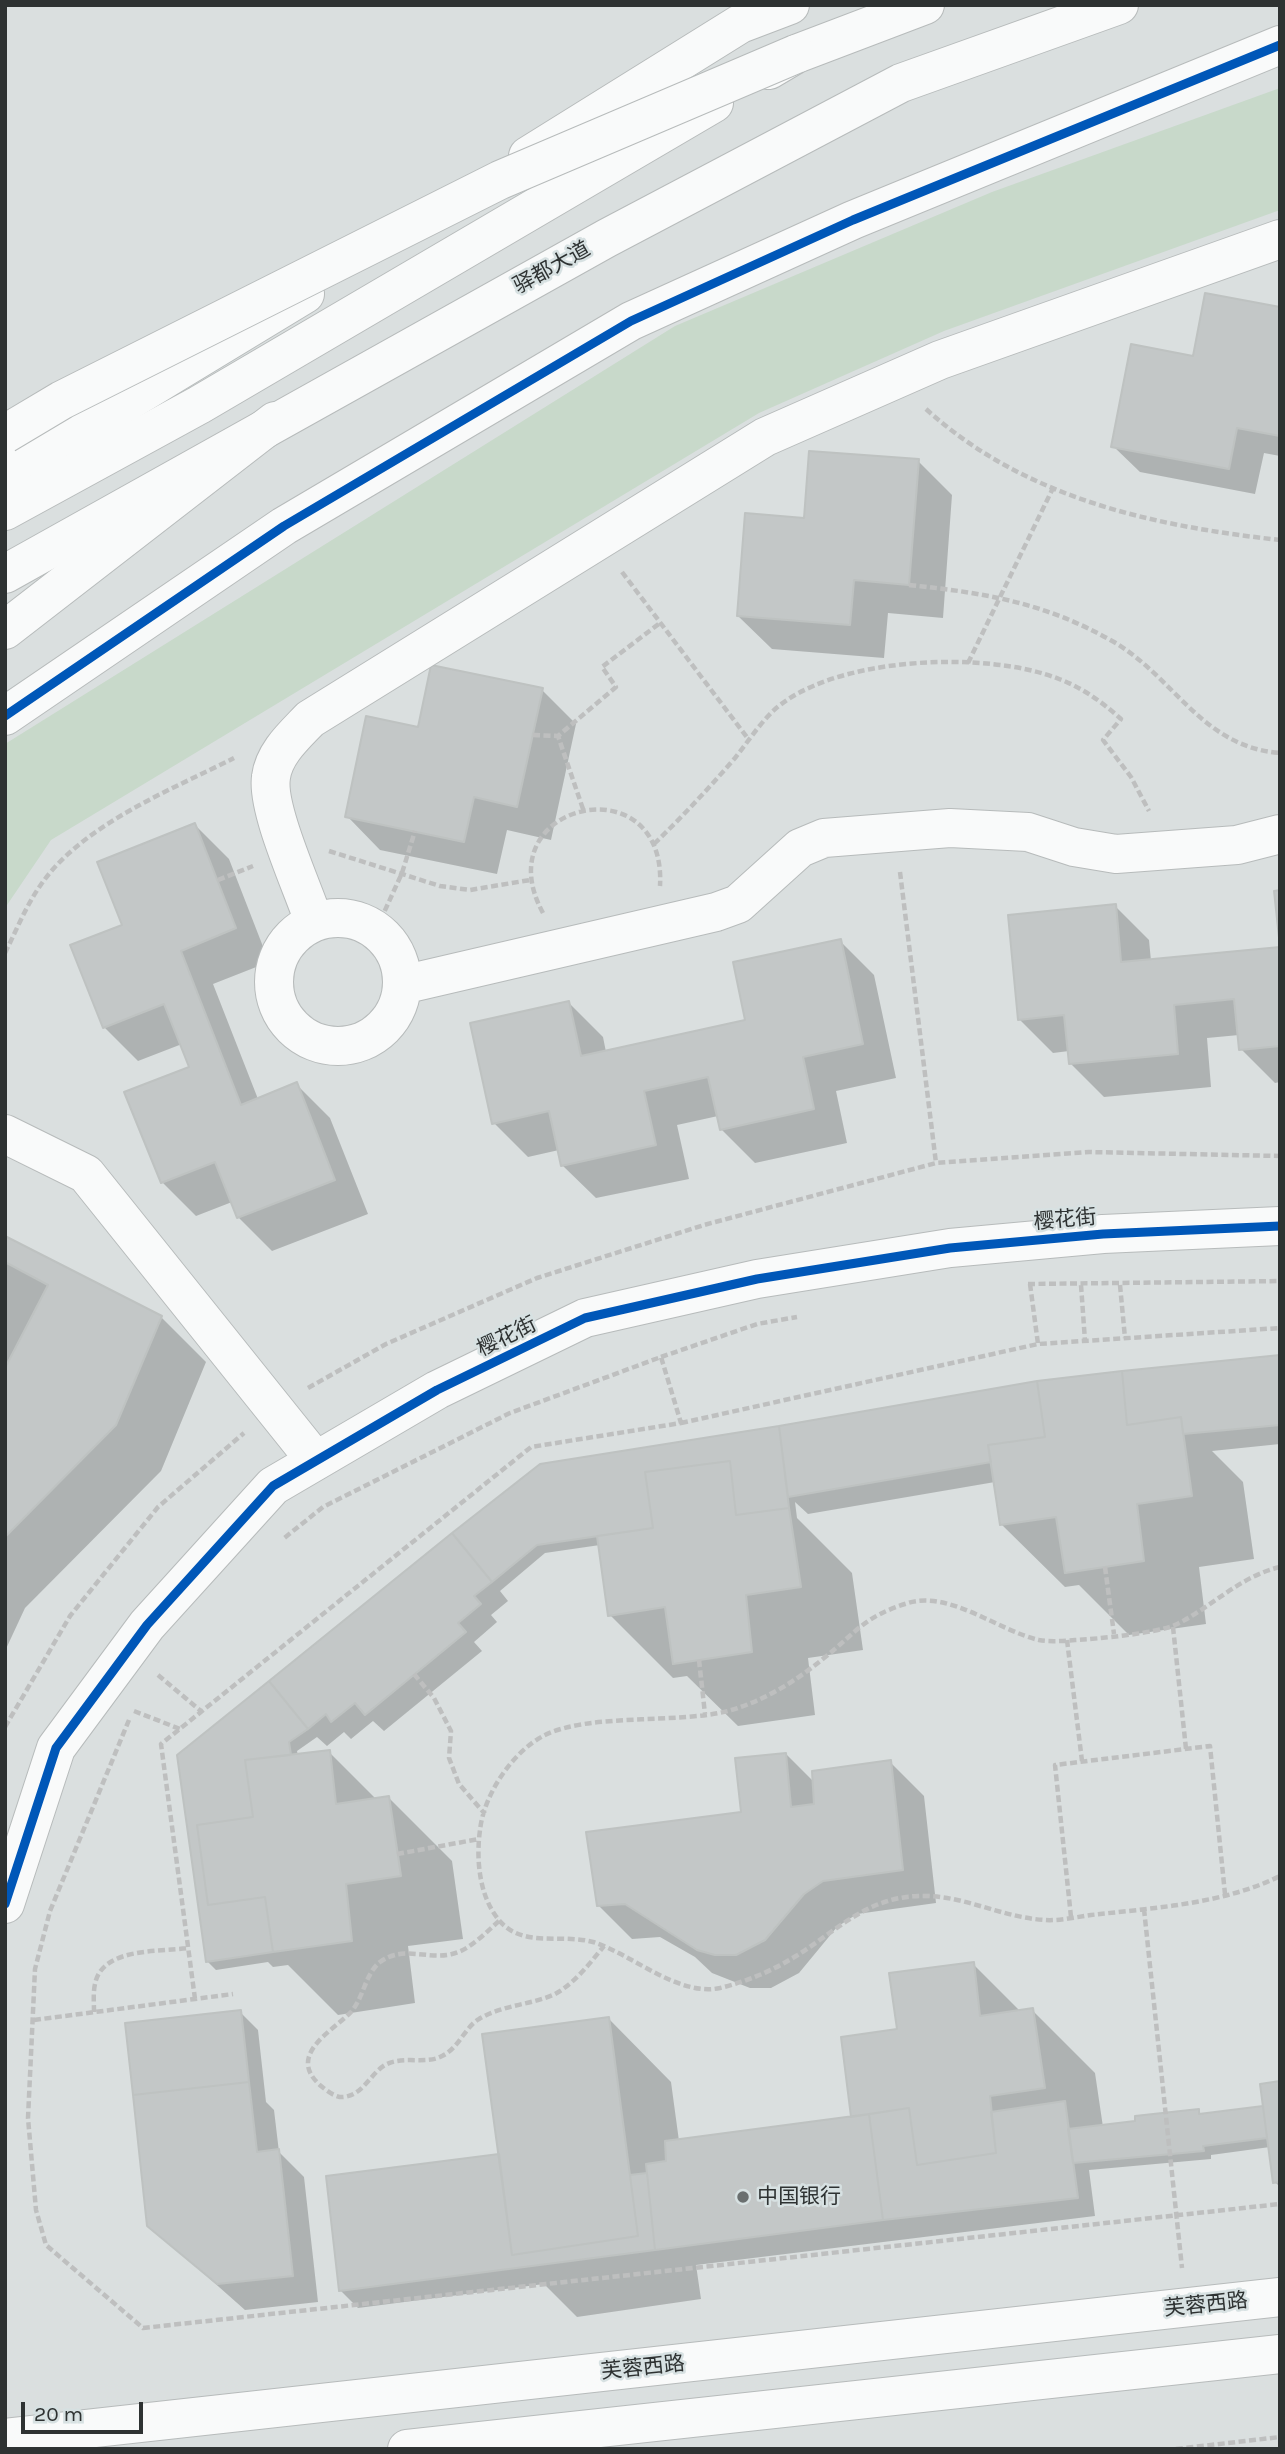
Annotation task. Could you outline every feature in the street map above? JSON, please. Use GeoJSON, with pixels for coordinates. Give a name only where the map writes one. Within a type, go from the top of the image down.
{"type":"FeatureCollection","features":[{"type":"Feature","properties":{"kind":"main road"},"geometry":{"type":"LineString","coordinates":[[5,476],[247,330],[740,24],[790,5]]}},
{"type":"Feature","properties":{"kind":"main road"},"geometry":{"type":"LineString","coordinates":[[5,434],[62,400],[500,180],[796,54],[925,5]]}},
{"type":"Feature","properties":{"kind":"main road","name":"驿都大道"},"geometry":{"type":"LineString","coordinates":[[5,574],[607,238],[901,83],[1119,5]]}},
{"type":"Feature","properties":{"kind":"main road"},"geometry":{"type":"LineString","coordinates":[[5,716],[284,526],[631,321],[853,220],[1280,45]]}},
{"type":"Feature","properties":{"kind":"main road"},"geometry":{"type":"LineString","coordinates":[[5,511],[199,405],[796,54]]}},
{"type":"Feature","properties":{"kind":"main road"},"geometry":{"type":"LineString","coordinates":[[314,922],[271,801],[271,775],[284,747],[310,719],[765,437],[940,360],[1280,239]]}},
{"type":"Feature","properties":{"kind":"main road"},"geometry":{"type":"LineString","coordinates":[[5,416],[62,400]]}},
{"type":"Feature","properties":{"kind":"main road"},"geometry":{"type":"LineString","coordinates":[[5,630],[275,421]]}},
{"type":"Feature","properties":{"kind":"main road"},"geometry":{"type":"LineString","coordinates":[[402,985],[716,912],[738,904],[800,848],[824,838],[950,828],[1028,832],[1074,847],[1116,854],[1237,845],[1280,834]]}},
{"type":"Feature","properties":{"kind":"main road"},"geometry":{"type":"LineString","coordinates":[[336,918],[356,921],[376,930],[395,954],[402,985],[397,1006],[386,1024],[370,1038],[350,1045],[329,1046],[309,1040],[292,1027],[280,1010],[274,990],[275,969],[283,950],[297,933],[314,922],[336,918]]}},
{"type":"Feature","properties":{"kind":"main road"},"geometry":{"type":"LineString","coordinates":[[5,1134],[86,1174],[316,1461]]}},
{"type":"Feature","properties":{"kind":"main road","name":"樱花街"},"geometry":{"type":"LineString","coordinates":[[5,1904],[56,1748],[146,1625],[273,1486],[437,1390],[585,1318],[757,1279],[950,1248],[1103,1234],[1280,1226]]}},
{"type":"Feature","properties":{"kind":"main road","name":"芙蓉西路"},"geometry":{"type":"LineString","coordinates":[[5,2439],[1280,2297]]}},
{"type":"Feature","properties":{"kind":"main road"},"geometry":{"type":"LineString","coordinates":[[407,2449],[1280,2354]]}},
{"type":"Feature","properties":{"kind":"main road"},"geometry":{"type":"LineString","coordinates":[[5,2439],[6,2449]]}},
{"type":"Feature","properties":{"kind":"path"},"geometry":{"type":"LineString","coordinates":[[894,380],[937,419],[981,452],[1052,488],[1096,506],[1155,523],[1280,540]]}},
{"type":"Feature","properties":{"kind":"path"},"geometry":{"type":"LineString","coordinates":[[968,663],[1052,488]]}},
{"type":"Feature","properties":{"kind":"path"},"geometry":{"type":"LineString","coordinates":[[598,540],[749,740]]}},
{"type":"Feature","properties":{"kind":"path"},"geometry":{"type":"LineString","coordinates":[[909,584],[1000,597],[1041,608],[1115,643],[1150,670],[1212,727],[1236,744],[1257,751],[1280,753]]}},
{"type":"Feature","properties":{"kind":"path"},"geometry":{"type":"LineString","coordinates":[[533,735],[558,736],[616,687],[602,667],[660,623]]}},
{"type":"Feature","properties":{"kind":"path"},"geometry":{"type":"LineString","coordinates":[[654,844],[695,804],[773,711],[804,690],[859,670],[928,662],[1002,664],[1057,678],[1096,697],[1121,719],[1103,740],[1131,777],[1167,850]]}},
{"type":"Feature","properties":{"kind":"path"},"geometry":{"type":"LineString","coordinates":[[558,736],[583,809]]}},
{"type":"Feature","properties":{"kind":"path"},"geometry":{"type":"LineString","coordinates":[[5,953],[40,886],[70,852],[124,814],[236,757]]}},
{"type":"Feature","properties":{"kind":"path"},"geometry":{"type":"LineString","coordinates":[[604,808],[625,814],[642,826],[654,844],[661,864],[660,885],[653,906],[639,922],[611,937],[578,937],[558,928],[542,913],[531,880],[534,850],[545,831],[563,817],[583,809],[604,808]]}},
{"type":"Feature","properties":{"kind":"path"},"geometry":{"type":"LineString","coordinates":[[376,930],[402,873],[415,831]]}},
{"type":"Feature","properties":{"kind":"path"},"geometry":{"type":"LineString","coordinates":[[895,833],[936,1163]]}},
{"type":"Feature","properties":{"kind":"path"},"geometry":{"type":"LineString","coordinates":[[218,880],[290,852],[333,851],[440,886],[470,890],[531,880]]}},
{"type":"Feature","properties":{"kind":"path"},"geometry":{"type":"LineString","coordinates":[[5,1727],[70,1616],[158,1507],[274,1408],[386,1344],[537,1278],[705,1224],[936,1163],[1089,1152],[1280,1156]]}},
{"type":"Feature","properties":{"kind":"path"},"geometry":{"type":"LineString","coordinates":[[1018,1284],[1280,1281]]}},
{"type":"Feature","properties":{"kind":"path"},"geometry":{"type":"LineString","coordinates":[[1030,1284],[1038,1344]]}},
{"type":"Feature","properties":{"kind":"path"},"geometry":{"type":"LineString","coordinates":[[1121,1284],[1125,1338]]}},
{"type":"Feature","properties":{"kind":"path"},"geometry":{"type":"LineString","coordinates":[[1081,1285],[1085,1341]]}},
{"type":"Feature","properties":{"kind":"path"},"geometry":{"type":"LineString","coordinates":[[279,1542],[323,1507],[510,1413],[757,1324],[810,1315]]}},
{"type":"Feature","properties":{"kind":"path"},"geometry":{"type":"LineString","coordinates":[[195,1999],[162,1744],[531,1447],[681,1423],[1038,1344],[1280,1328]]}},
{"type":"Feature","properties":{"kind":"path"},"geometry":{"type":"LineString","coordinates":[[661,1357],[681,1423]]}},
{"type":"Feature","properties":{"kind":"path"},"geometry":{"type":"LineString","coordinates":[[1105,1567],[1114,1634]]}},
{"type":"Feature","properties":{"kind":"path"},"geometry":{"type":"LineString","coordinates":[[1280,1567],[1268,1570],[1221,1595],[1173,1627],[1067,1640],[1041,1641],[962,1608],[914,1601],[868,1618],[826,1657],[781,1690],[726,1711],[549,1732],[520,1751],[495,1789],[479,1839],[478,1865],[487,1900],[499,1921],[519,1936],[587,1940],[622,1952],[668,1980],[713,1989],[757,1978],[798,1955],[848,1919],[899,1898],[952,1896],[1046,1920],[1144,1909],[1254,1889],[1280,1877]]}},
{"type":"Feature","properties":{"kind":"path"},"geometry":{"type":"LineString","coordinates":[[1173,1627],[1186,1749]]}},
{"type":"Feature","properties":{"kind":"path"},"geometry":{"type":"LineString","coordinates":[[1067,1640],[1082,1761]]}},
{"type":"Feature","properties":{"kind":"path"},"geometry":{"type":"LineString","coordinates":[[699,1660],[705,1714]]}},
{"type":"Feature","properties":{"kind":"path"},"geometry":{"type":"LineString","coordinates":[[150,1683],[165,1664]]}},
{"type":"Feature","properties":{"kind":"path"},"geometry":{"type":"LineString","coordinates":[[414,1674],[434,1698],[451,1731],[449,1758],[459,1784],[485,1814]]}},
{"type":"Feature","properties":{"kind":"path"},"geometry":{"type":"LineString","coordinates":[[157,1675],[202,1712]]}},
{"type":"Feature","properties":{"kind":"path"},"geometry":{"type":"LineString","coordinates":[[138,1699],[50,1911],[35,1969],[28,2118],[36,2210],[46,2245],[143,2328],[1280,2204]]}},
{"type":"Feature","properties":{"kind":"path"},"geometry":{"type":"LineString","coordinates":[[133,1710],[180,1729]]}},
{"type":"Feature","properties":{"kind":"path"},"geometry":{"type":"LineString","coordinates":[[1071,1917],[1055,1765],[1210,1746],[1225,1894]]}},
{"type":"Feature","properties":{"kind":"path"},"geometry":{"type":"LineString","coordinates":[[397,1854],[479,1839]]}},
{"type":"Feature","properties":{"kind":"path"},"geometry":{"type":"LineString","coordinates":[[1144,1909],[1186,2307]]}},
{"type":"Feature","properties":{"kind":"path"},"geometry":{"type":"LineString","coordinates":[[499,1921],[474,1943],[453,1954],[394,1955],[379,1963],[350,2012],[318,2039],[311,2052],[310,2067],[316,2082],[328,2092],[342,2097],[359,2092],[386,2065],[401,2060],[441,2057],[459,2042],[477,2019],[554,1994],[579,1975],[604,1946]]}},
{"type":"Feature","properties":{"kind":"path"},"geometry":{"type":"LineString","coordinates":[[94,2012],[95,1981],[105,1966],[120,1956],[188,1948]]}},
{"type":"Feature","properties":{"kind":"path"},"geometry":{"type":"LineString","coordinates":[[34,2020],[233,1994]]}},
{"type":"Feature","properties":{"kind":"path"},"geometry":{"type":"LineString","coordinates":[[1176,2449],[1280,2437]]}},
{"type":"Feature","properties":{"kind":"green space"},"geometry":{"type":"Polygon","coordinates":[[[1280,88],[1280,210],[944,331],[759,413],[51,840],[5,908],[5,744],[675,326],[992,192],[1280,88]]]}},
{"type":"Feature","properties":{"kind":"building"},"geometry":{"type":"Polygon","coordinates":[[[1205,293],[1280,307],[1280,436],[1237,428],[1229,469],[1111,447],[1131,344],[1193,356],[1205,293]]]}},
{"type":"Feature","properties":{"kind":"building"},"geometry":{"type":"Polygon","coordinates":[[[809,451],[919,459],[909,585],[854,580],[850,625],[737,616],[745,513],[804,518],[809,451]]]}},
{"type":"Feature","properties":{"kind":"building"},"geometry":{"type":"Polygon","coordinates":[[[431,665],[543,688],[517,807],[474,797],[464,842],[345,817],[366,716],[418,727],[431,665]]]}},
{"type":"Feature","properties":{"kind":"building"},"geometry":{"type":"Polygon","coordinates":[[[195,823],[236,928],[181,951],[241,1105],[297,1082],[335,1180],[237,1218],[215,1162],[161,1183],[124,1092],[189,1067],[164,1004],[103,1028],[70,945],[122,925],[97,862],[195,823]]]}},
{"type":"Feature","properties":{"kind":"building"},"geometry":{"type":"Polygon","coordinates":[[[1280,890],[1280,947],[1274,891],[1280,890]]]}},
{"type":"Feature","properties":{"kind":"building"},"geometry":{"type":"Polygon","coordinates":[[[1116,904],[1121,962],[1280,947],[1280,1046],[1239,1050],[1234,999],[1174,1005],[1178,1054],[1069,1064],[1064,1015],[1018,1020],[1008,915],[1116,904]]]}},
{"type":"Feature","properties":{"kind":"building"},"geometry":{"type":"Polygon","coordinates":[[[841,939],[863,1044],[803,1057],[814,1109],[720,1130],[708,1077],[644,1091],[656,1145],[561,1166],[549,1111],[492,1124],[470,1023],[569,1001],[581,1056],[745,1020],[733,962],[841,939]]]}},
{"type":"Feature","properties":{"kind":"building"},"geometry":{"type":"Polygon","coordinates":[[[5,1236],[162,1316],[116,1425],[5,1537],[5,1236]]]}},
{"type":"Feature","properties":{"kind":"building"},"geometry":{"type":"Polygon","coordinates":[[[5,1262],[48,1285],[5,1368],[5,1262]]]}},
{"type":"Feature","properties":{"kind":"building"},"geometry":{"type":"Polygon","coordinates":[[[1280,1355],[1280,1425],[1183,1434],[1181,1417],[1127,1425],[1122,1371],[1280,1355]]]}},
{"type":"Feature","properties":{"kind":"building"},"geometry":{"type":"Polygon","coordinates":[[[1122,1371],[1127,1425],[1181,1417],[1192,1496],[1137,1504],[1144,1561],[1065,1573],[1056,1517],[1000,1525],[988,1445],[1045,1437],[1037,1381],[1122,1371]]]}},
{"type":"Feature","properties":{"kind":"building"},"geometry":{"type":"Polygon","coordinates":[[[1037,1381],[1045,1437],[988,1445],[991,1462],[788,1497],[779,1426],[1037,1381]]]}},
{"type":"Feature","properties":{"kind":"building"},"geometry":{"type":"Polygon","coordinates":[[[779,1426],[789,1508],[736,1515],[730,1461],[645,1472],[653,1528],[537,1545],[492,1582],[452,1533],[540,1464],[779,1426]]]}},
{"type":"Feature","properties":{"kind":"building"},"geometry":{"type":"Polygon","coordinates":[[[730,1461],[736,1515],[789,1508],[801,1587],[746,1595],[752,1652],[673,1664],[665,1607],[608,1616],[597,1536],[653,1528],[645,1472],[730,1461]]]}},
{"type":"Feature","properties":{"kind":"building"},"geometry":{"type":"Polygon","coordinates":[[[452,1533],[492,1582],[474,1596],[481,1604],[458,1623],[466,1632],[365,1715],[355,1703],[331,1722],[326,1714],[308,1729],[269,1681],[452,1533]]]}},
{"type":"Feature","properties":{"kind":"building"},"geometry":{"type":"Polygon","coordinates":[[[269,1681],[308,1729],[289,1742],[291,1755],[245,1760],[253,1817],[197,1825],[208,1905],[265,1897],[273,1952],[206,1962],[177,1755],[269,1681]]]}},
{"type":"Feature","properties":{"kind":"building"},"geometry":{"type":"Polygon","coordinates":[[[330,1750],[336,1804],[389,1796],[401,1876],[346,1884],[352,1941],[273,1952],[265,1897],[208,1905],[197,1825],[253,1817],[245,1760],[330,1750]]]}},
{"type":"Feature","properties":{"kind":"building"},"geometry":{"type":"Polygon","coordinates":[[[786,1753],[791,1807],[814,1804],[812,1771],[891,1760],[903,1870],[823,1881],[804,1894],[765,1940],[736,1955],[715,1955],[697,1950],[625,1904],[597,1906],[586,1832],[741,1812],[735,1758],[786,1753]]]}},
{"type":"Feature","properties":{"kind":"building"},"geometry":{"type":"Polygon","coordinates":[[[974,1962],[980,2016],[1033,2008],[1045,2088],[990,2096],[996,2153],[917,2165],[909,2108],[851,2117],[841,2037],[897,2029],[889,1973],[974,1962]]]}},
{"type":"Feature","properties":{"kind":"building"},"geometry":{"type":"Polygon","coordinates":[[[241,2010],[249,2082],[133,2095],[125,2023],[241,2010]]]}},
{"type":"Feature","properties":{"kind":"building"},"geometry":{"type":"Polygon","coordinates":[[[609,2017],[638,2236],[512,2255],[482,2034],[609,2017]]]}},
{"type":"Feature","properties":{"kind":"building"},"geometry":{"type":"Polygon","coordinates":[[[1280,2081],[1280,2182],[1273,2183],[1260,2084],[1280,2081]]]}},
{"type":"Feature","properties":{"kind":"building"},"geometry":{"type":"Polygon","coordinates":[[[249,2082],[257,2152],[279,2149],[293,2276],[217,2284],[147,2226],[133,2095],[249,2082]]]}},
{"type":"Feature","properties":{"kind":"building"},"geometry":{"type":"Polygon","coordinates":[[[1065,2101],[1078,2198],[883,2220],[869,2114],[909,2108],[917,2165],[996,2153],[991,2112],[1065,2101]]]}},
{"type":"Feature","properties":{"kind":"building"},"geometry":{"type":"Polygon","coordinates":[[[1263,2106],[1267,2138],[1203,2146],[1204,2151],[1073,2163],[1068,2129],[1135,2121],[1135,2116],[1199,2109],[1199,2114],[1263,2106]]]}},
{"type":"Feature","properties":{"kind":"building"},"geometry":{"type":"Polygon","coordinates":[[[869,2114],[883,2220],[655,2250],[646,2164],[666,2161],[665,2141],[869,2114]]]}},
{"type":"Feature","properties":{"kind":"building"},"geometry":{"type":"Polygon","coordinates":[[[499,2154],[512,2255],[638,2236],[630,2175],[647,2173],[655,2250],[339,2291],[326,2176],[499,2154]]]}},
{"type":"Feature","properties":{"kind":"cycle path"},"geometry":{"type":"LineString","coordinates":[[5,716],[284,526],[631,321],[853,220],[1280,45]]}},
{"type":"Feature","properties":{"kind":"cycle path"},"geometry":{"type":"LineString","coordinates":[[5,1904],[56,1748],[147,1625],[273,1486],[437,1390],[585,1318],[757,1279],[950,1248],[1103,1234],[1280,1226]]}},
{"type":"Feature","properties":{"kind":"place","name":"中国银行"},"geometry":{"type":"Point","coordinates":[743,2197]}}]}
